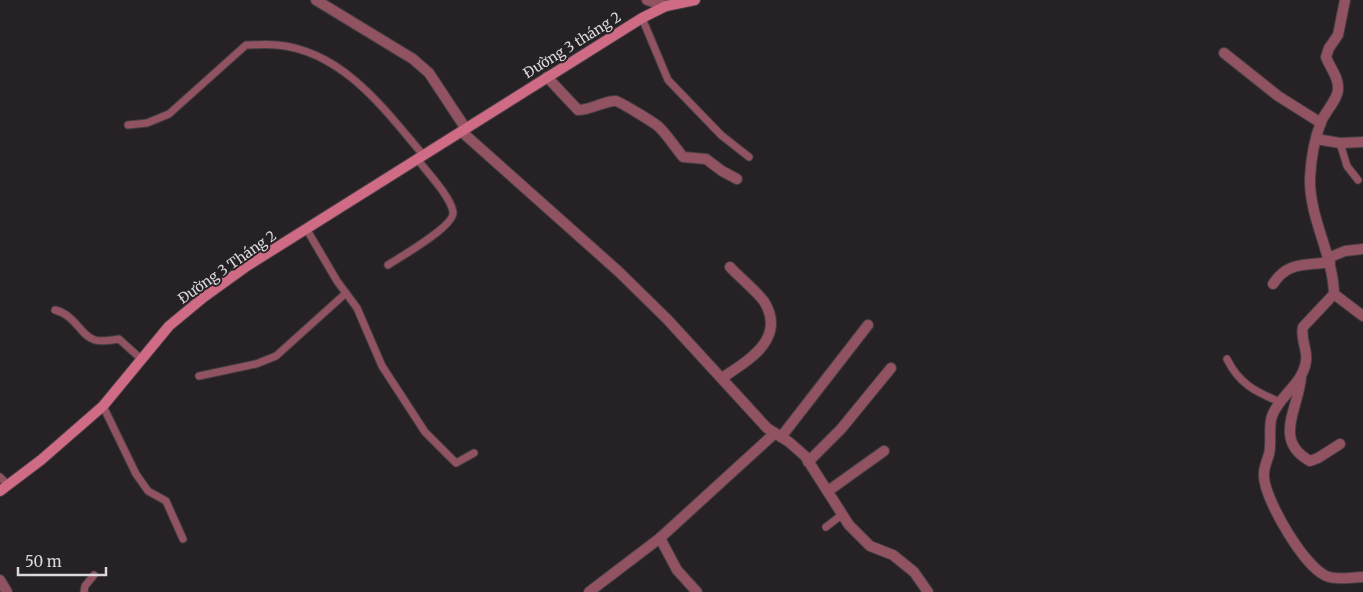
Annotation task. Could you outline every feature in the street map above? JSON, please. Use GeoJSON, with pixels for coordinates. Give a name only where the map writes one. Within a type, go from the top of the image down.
{"type":"FeatureCollection","features":[{"type":"Feature","properties":{"kind":"main road","name":"Đường 3 tháng 2"},"geometry":{"type":"LineString","coordinates":[[479,122],[495,110],[642,18],[666,6],[695,0]]}},
{"type":"Feature","properties":{"kind":"main road","name":"Đường 3 Tháng 2"},"geometry":{"type":"LineString","coordinates":[[4,488],[41,460],[103,406],[140,358],[169,326],[204,297],[479,122]]}},
{"type":"Feature","properties":{"kind":"street"},"geometry":{"type":"LineString","coordinates":[[316,0],[413,59],[429,73],[464,131],[618,271],[667,319],[767,428],[778,435],[808,462],[843,514],[870,546],[893,556],[914,572],[928,592]]}},
{"type":"Feature","properties":{"kind":"street"},"geometry":{"type":"LineString","coordinates":[[646,0],[666,6]]}},
{"type":"Feature","properties":{"kind":"street"},"geometry":{"type":"LineString","coordinates":[[1340,444],[1310,461],[1302,456],[1291,443],[1289,427],[1300,393],[1302,373],[1306,361],[1301,334],[1303,328],[1334,294],[1334,276],[1316,215],[1310,181],[1312,156],[1321,122],[1339,91],[1337,79],[1326,57],[1329,48],[1338,35],[1345,0]]}},
{"type":"Feature","properties":{"kind":"street"},"geometry":{"type":"LineString","coordinates":[[1224,54],[1278,96],[1321,122]]}},
{"type":"Feature","properties":{"kind":"street"},"geometry":{"type":"LineString","coordinates":[[547,77],[578,110],[593,108],[614,101],[624,103],[645,119],[657,124],[683,157],[706,159],[737,179]]}},
{"type":"Feature","properties":{"kind":"street"},"geometry":{"type":"LineString","coordinates":[[1316,139],[1340,143],[1363,142]]}},
{"type":"Feature","properties":{"kind":"street"},"geometry":{"type":"LineString","coordinates":[[1273,284],[1285,269],[1296,265],[1329,260],[1345,251],[1363,249]]}},
{"type":"Feature","properties":{"kind":"street"},"geometry":{"type":"LineString","coordinates":[[722,378],[752,358],[768,340],[770,332],[770,320],[765,303],[730,267]]}},
{"type":"Feature","properties":{"kind":"street"},"geometry":{"type":"LineString","coordinates":[[1334,294],[1363,316]]}},
{"type":"Feature","properties":{"kind":"street"},"geometry":{"type":"LineString","coordinates":[[589,592],[660,538],[778,435],[868,325]]}},
{"type":"Feature","properties":{"kind":"street"},"geometry":{"type":"LineString","coordinates":[[808,462],[841,429],[892,368]]}},
{"type":"Feature","properties":{"kind":"street"},"geometry":{"type":"LineString","coordinates":[[1302,373],[1280,402],[1271,419],[1269,454],[1264,478],[1282,525],[1302,553],[1327,577],[1363,576]]}},
{"type":"Feature","properties":{"kind":"street"},"geometry":{"type":"LineString","coordinates":[[828,491],[884,451]]}},
{"type":"Feature","properties":{"kind":"street"},"geometry":{"type":"LineString","coordinates":[[660,538],[676,570],[697,592]]}},
{"type":"Feature","properties":{"kind":"street"},"geometry":{"type":"LineString","coordinates":[[0,580],[7,592]]}},
{"type":"Feature","properties":{"kind":"lane"},"geometry":{"type":"LineString","coordinates":[[642,18],[668,80],[721,135],[749,157]]}},
{"type":"Feature","properties":{"kind":"lane"},"geometry":{"type":"LineString","coordinates":[[128,125],[147,124],[168,114],[246,45],[278,45],[311,54],[339,69],[375,97],[421,158],[453,210],[452,218],[443,228],[388,266]]}},
{"type":"Feature","properties":{"kind":"lane"},"geometry":{"type":"LineString","coordinates":[[1340,143],[1346,166],[1358,180]]}},
{"type":"Feature","properties":{"kind":"lane"},"geometry":{"type":"LineString","coordinates":[[307,230],[357,308],[382,366],[425,432],[456,463],[474,453]]}},
{"type":"Feature","properties":{"kind":"lane"},"geometry":{"type":"LineString","coordinates":[[199,376],[256,364],[276,356],[346,293]]}},
{"type":"Feature","properties":{"kind":"lane"},"geometry":{"type":"LineString","coordinates":[[55,310],[71,317],[87,336],[96,340],[119,339],[140,358]]}},
{"type":"Feature","properties":{"kind":"lane"},"geometry":{"type":"LineString","coordinates":[[1227,359],[1234,374],[1248,386],[1280,402]]}},
{"type":"Feature","properties":{"kind":"lane"},"geometry":{"type":"LineString","coordinates":[[103,406],[136,474],[148,491],[166,501],[183,539]]}},
{"type":"Feature","properties":{"kind":"lane"},"geometry":{"type":"LineString","coordinates":[[0,477],[4,488]]}},
{"type":"Feature","properties":{"kind":"lane"},"geometry":{"type":"LineString","coordinates":[[826,527],[843,514]]}},
{"type":"Feature","properties":{"kind":"lane"},"geometry":{"type":"LineString","coordinates":[[84,592],[85,586],[94,575]]}}]}
